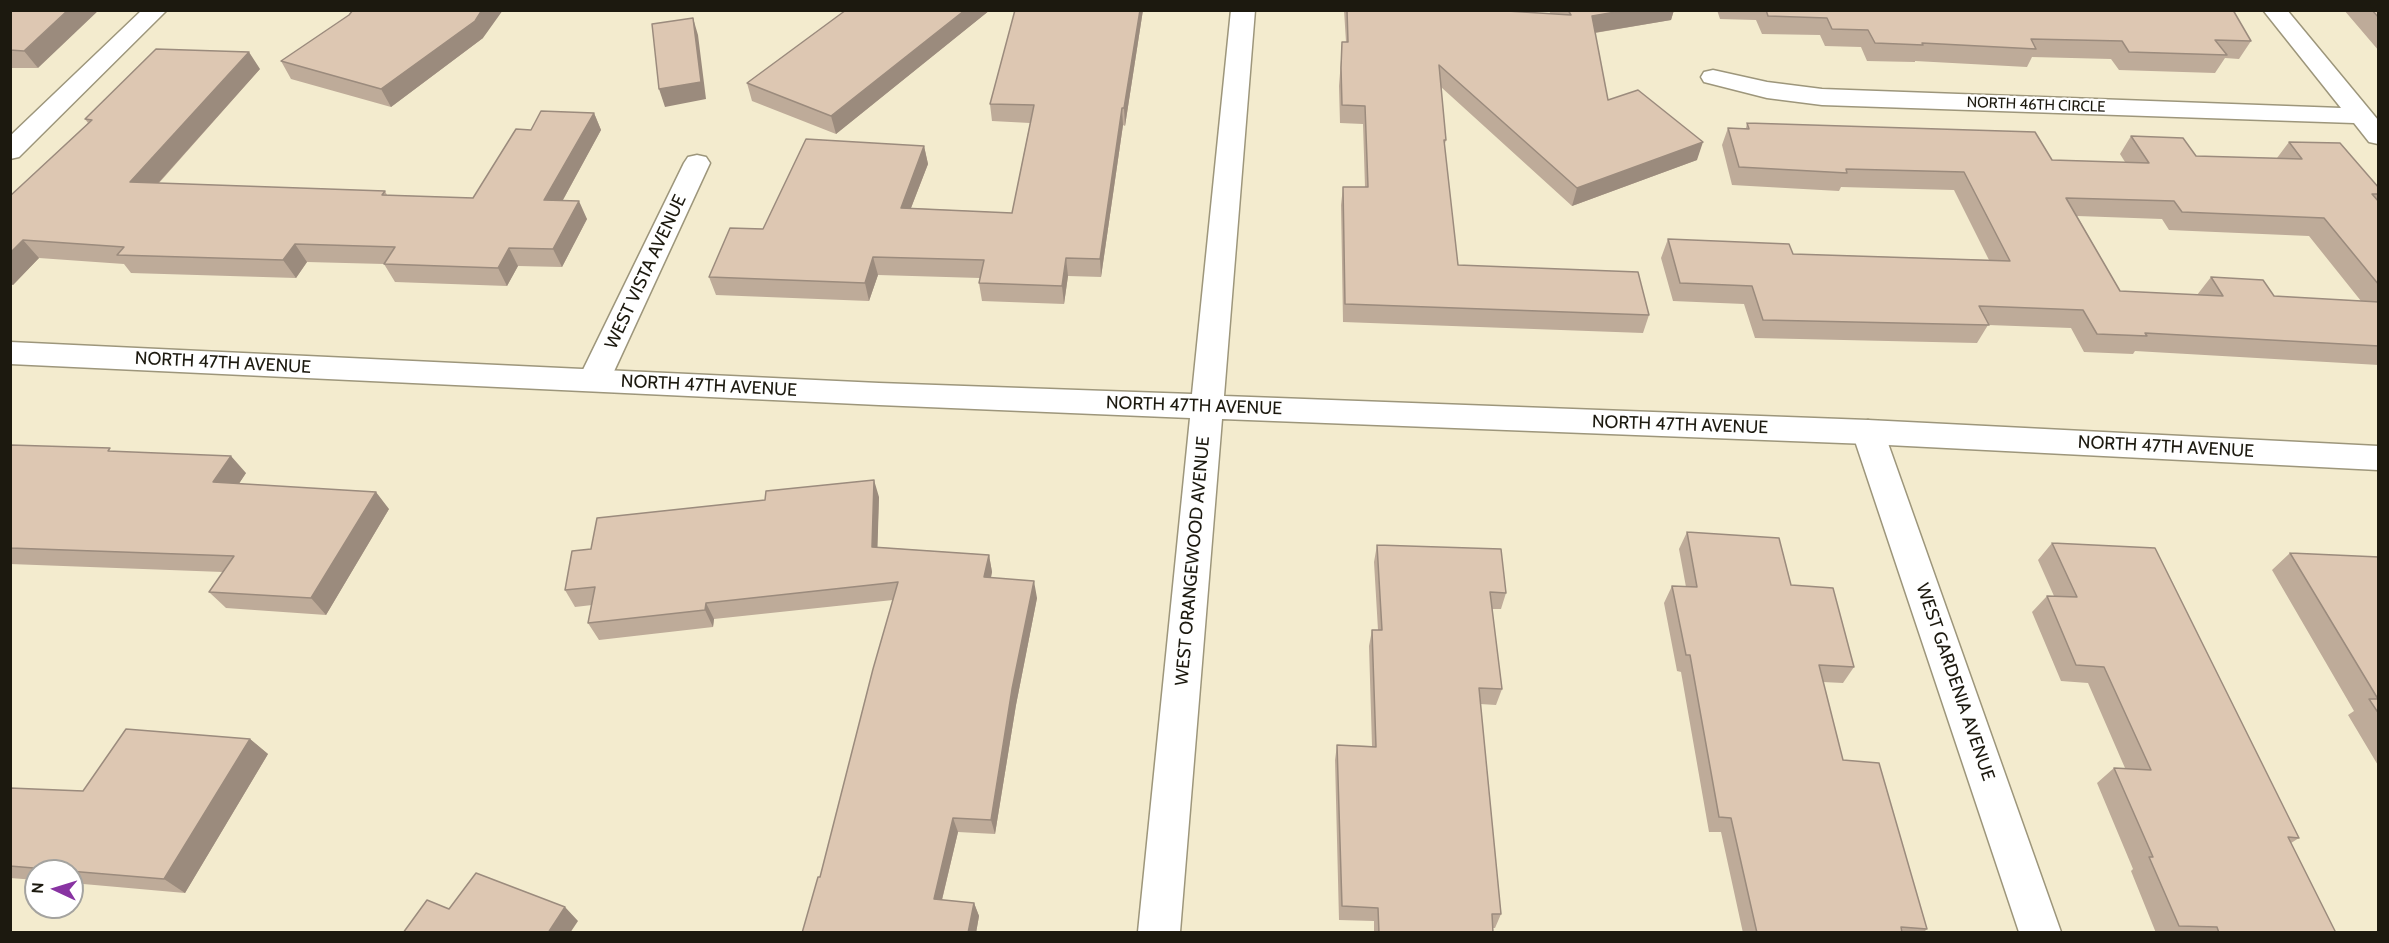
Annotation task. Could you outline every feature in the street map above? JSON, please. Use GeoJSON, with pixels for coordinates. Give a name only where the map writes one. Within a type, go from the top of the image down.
{"type":"FeatureCollection","features":[{"type":"Feature","properties":{"kind":"street"},"geometry":{"type":"LineString","coordinates":[[10,151],[156,10]]}},
{"type":"Feature","properties":{"kind":"street","name":"WEST ORANGEWOOD AVENUE"},"geometry":{"type":"LineString","coordinates":[[1159,933],[1243,10]]}},
{"type":"Feature","properties":{"kind":"street"},"geometry":{"type":"LineString","coordinates":[[2274,10],[2379,136]]}},
{"type":"Feature","properties":{"kind":"street","name":"NORTH 46TH CIRCLE"},"geometry":{"type":"LineString","coordinates":[[1713,77],[1767,90],[1822,97],[2362,116]]}},
{"type":"Feature","properties":{"kind":"street","name":"WEST VISTA AVENUE"},"geometry":{"type":"LineString","coordinates":[[594,380],[697,163]]}},
{"type":"Feature","properties":{"kind":"street","name":"NORTH 47TH AVENUE"},"geometry":{"type":"LineString","coordinates":[[10,353],[594,380],[1868,432],[2379,458]]}},
{"type":"Feature","properties":{"kind":"street","name":"WEST GARDENIA AVENUE"},"geometry":{"type":"LineString","coordinates":[[1868,432],[2040,933]]}},
{"type":"Feature","properties":{"kind":"building"},"geometry":{"type":"Polygon","coordinates":[[[10,10],[68,10],[24,51],[10,50],[10,10]]]}},
{"type":"Feature","properties":{"kind":"building"},"geometry":{"type":"Polygon","coordinates":[[[353,10],[482,10],[475,21],[381,89],[281,61],[353,10]]]}},
{"type":"Feature","properties":{"kind":"building"},"geometry":{"type":"Polygon","coordinates":[[[846,10],[965,10],[831,116],[747,83],[846,10]]]}},
{"type":"Feature","properties":{"kind":"building"},"geometry":{"type":"Polygon","coordinates":[[[1015,10],[1140,10],[1124,108],[1122,108],[1100,259],[1066,258],[1062,286],[979,283],[984,260],[873,257],[865,283],[709,277],[730,228],[763,229],[806,139],[924,146],[901,208],[1012,213],[1034,105],[990,104],[1015,10]]]}},
{"type":"Feature","properties":{"kind":"building"},"geometry":{"type":"Polygon","coordinates":[[[1347,10],[1491,10],[1571,15],[1568,10],[1627,10],[1592,16],[1608,100],[1638,90],[1703,142],[1577,188],[1439,65],[1446,140],[1444,140],[1458,265],[1638,272],[1649,315],[1345,304],[1343,187],[1368,187],[1365,106],[1342,105],[1342,42],[1348,42],[1347,10]]]}},
{"type":"Feature","properties":{"kind":"building"},"geometry":{"type":"Polygon","coordinates":[[[1766,10],[2233,10],[2251,41],[2215,40],[2227,55],[2129,52],[2122,41],[2031,39],[2036,49],[1875,43],[1868,30],[1832,29],[1827,18],[1768,16],[1766,10]]]}},
{"type":"Feature","properties":{"kind":"building"},"geometry":{"type":"Polygon","coordinates":[[[2372,10],[2379,10],[2379,18],[2372,10]]]}},
{"type":"Feature","properties":{"kind":"building"},"geometry":{"type":"Polygon","coordinates":[[[693,18],[701,82],[659,89],[652,24],[693,18]]]}},
{"type":"Feature","properties":{"kind":"building"},"geometry":{"type":"Polygon","coordinates":[[[156,49],[249,52],[130,182],[385,191],[382,195],[473,198],[516,129],[531,130],[541,111],[594,113],[544,200],[579,201],[553,249],[509,248],[498,268],[384,264],[395,247],[295,244],[283,260],[117,255],[124,247],[23,240],[10,253],[10,196],[92,120],[85,119],[156,49]]]}},
{"type":"Feature","properties":{"kind":"building"},"geometry":{"type":"Polygon","coordinates":[[[1747,123],[2035,132],[2052,160],[2149,163],[2131,136],[2183,138],[2196,156],[2302,159],[2289,142],[2340,143],[2379,188],[2379,194],[2372,194],[2379,202],[2379,285],[2324,218],[2182,212],[2174,201],[2066,198],[2120,291],[2223,296],[2211,277],[2263,280],[2274,296],[2379,302],[2379,346],[2145,333],[2147,336],[2097,334],[2083,310],[1979,306],[1989,325],[1763,320],[1752,286],[1680,283],[1668,239],[1789,244],[1793,254],[2010,261],[1964,172],[1846,169],[1847,173],[1739,167],[1728,128],[1749,129],[1747,123]]]}},
{"type":"Feature","properties":{"kind":"building"},"geometry":{"type":"Polygon","coordinates":[[[10,445],[110,448],[108,451],[231,456],[213,482],[376,492],[311,598],[209,592],[234,556],[10,548],[10,445]]]}},
{"type":"Feature","properties":{"kind":"building"},"geometry":{"type":"Polygon","coordinates":[[[874,480],[872,547],[989,555],[984,577],[1034,581],[1012,689],[991,820],[953,818],[934,899],[974,903],[968,933],[802,933],[818,877],[820,877],[873,669],[898,582],[706,603],[705,610],[588,623],[595,587],[565,590],[572,551],[591,549],[597,518],[765,500],[766,491],[874,480]]]}},
{"type":"Feature","properties":{"kind":"building"},"geometry":{"type":"Polygon","coordinates":[[[1687,532],[1779,538],[1791,585],[1833,588],[1854,667],[1819,665],[1843,760],[1879,763],[1927,929],[1901,927],[1902,933],[1757,933],[1731,818],[1719,817],[1690,655],[1686,655],[1672,586],[1697,587],[1687,532]]]}},
{"type":"Feature","properties":{"kind":"building"},"geometry":{"type":"Polygon","coordinates":[[[2052,543],[2155,548],[2299,838],[2288,837],[2336,933],[2219,933],[2217,927],[2179,926],[2149,857],[2153,857],[2114,768],[2151,770],[2104,667],[2076,665],[2047,596],[2077,597],[2052,543]]]}},
{"type":"Feature","properties":{"kind":"building"},"geometry":{"type":"Polygon","coordinates":[[[1377,545],[1501,549],[1506,593],[1490,592],[1502,689],[1479,688],[1501,914],[1492,914],[1493,933],[1379,933],[1378,908],[1342,906],[1337,745],[1376,747],[1372,630],[1382,630],[1377,545]]]}},
{"type":"Feature","properties":{"kind":"building"},"geometry":{"type":"Polygon","coordinates":[[[2290,553],[2379,557],[2379,714],[2369,699],[2378,699],[2290,553]]]}},
{"type":"Feature","properties":{"kind":"building"},"geometry":{"type":"Polygon","coordinates":[[[126,729],[250,739],[164,879],[84,872],[84,859],[24,859],[24,867],[10,866],[10,788],[83,791],[126,729]]]}},
{"type":"Feature","properties":{"kind":"building"},"geometry":{"type":"Polygon","coordinates":[[[476,873],[565,907],[548,933],[403,933],[427,900],[449,909],[476,873]]]}}]}
